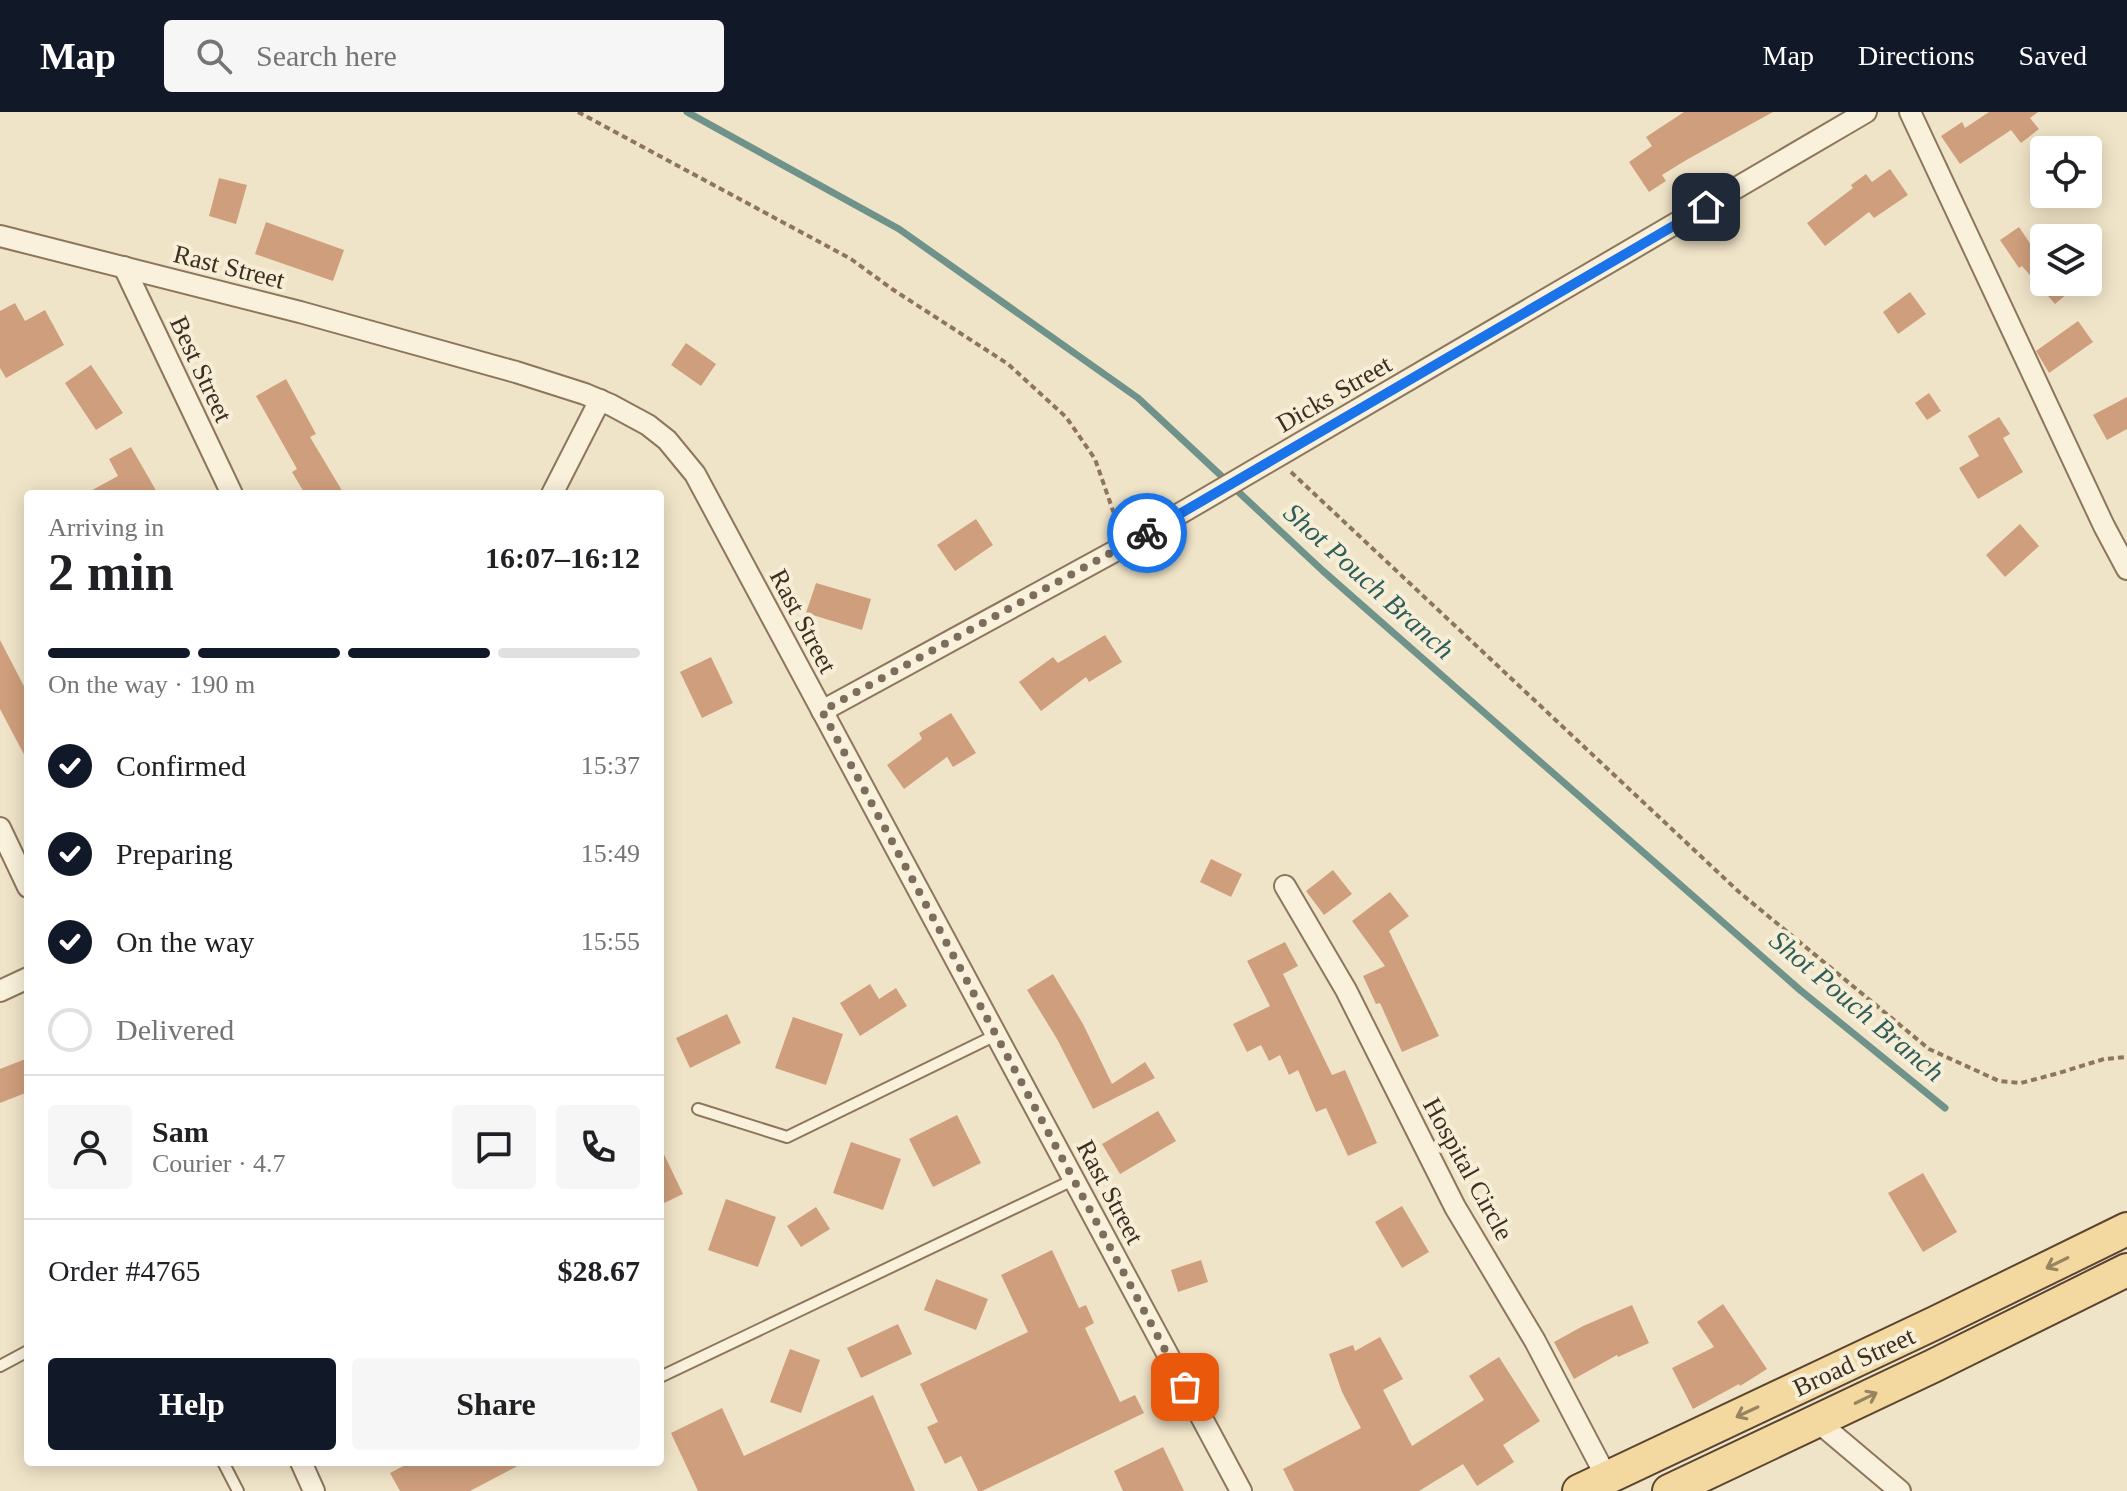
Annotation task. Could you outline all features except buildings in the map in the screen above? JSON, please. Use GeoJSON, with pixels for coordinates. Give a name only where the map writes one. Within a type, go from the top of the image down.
{"type":"FeatureCollection","features":[{"type":"Feature","properties":{"kind":"main road","name":"Broad Street"},"geometry":{"type":"LineString","coordinates":[[1593,1484],[2127,1229]]}},
{"type":"Feature","properties":{"kind":"main road","name":"Broad Street"},"geometry":{"type":"LineString","coordinates":[[1669,1491],[2127,1270]]}},
{"type":"Feature","properties":{"kind":"street","name":"Dicks Street"},"geometry":{"type":"LineString","coordinates":[[822,711],[1257,470],[1866,112]]}},
{"type":"Feature","properties":{"kind":"street"},"geometry":{"type":"LineString","coordinates":[[1910,112],[2127,569]]}},
{"type":"Feature","properties":{"kind":"street","name":"Rast Street"},"geometry":{"type":"LineString","coordinates":[[0,236],[314,316],[516,372],[600,400],[648,425],[667,440],[695,474],[1241,1491]]}},
{"type":"Feature","properties":{"kind":"street","name":"Best Street"},"geometry":{"type":"LineString","coordinates":[[124,267],[230,490]]}},
{"type":"Feature","properties":{"kind":"street"},"geometry":{"type":"LineString","coordinates":[[554,490],[600,400]]}},
{"type":"Feature","properties":{"kind":"street"},"geometry":{"type":"LineString","coordinates":[[0,828],[24,879]]}},
{"type":"Feature","properties":{"kind":"street","name":"Hospital Circle"},"geometry":{"type":"LineString","coordinates":[[1285,886],[1346,990],[1455,1207],[1535,1341],[1593,1484]]}},
{"type":"Feature","properties":{"kind":"street"},"geometry":{"type":"LineString","coordinates":[[0,991],[24,980]]}},
{"type":"Feature","properties":{"kind":"street"},"geometry":{"type":"LineString","coordinates":[[1817,1421],[1900,1491]]}},
{"type":"Feature","properties":{"kind":"street"},"geometry":{"type":"LineString","coordinates":[[303,1466],[314,1491]]}},
{"type":"Feature","properties":{"kind":"lane"},"geometry":{"type":"LineString","coordinates":[[698,1109],[787,1137],[996,1035]]}},
{"type":"Feature","properties":{"kind":"lane"},"geometry":{"type":"LineString","coordinates":[[664,1375],[1073,1180]]}},
{"type":"Feature","properties":{"kind":"lane"},"geometry":{"type":"LineString","coordinates":[[0,1366],[24,1353]]}},
{"type":"Feature","properties":{"kind":"lane"},"geometry":{"type":"LineString","coordinates":[[225,1466],[238,1491]]}},
{"type":"Feature","properties":{"kind":"path"},"geometry":{"type":"LineString","coordinates":[[578,112],[851,259],[1008,364],[1066,417],[1095,459],[1118,527]]}},
{"type":"Feature","properties":{"kind":"path"},"geometry":{"type":"LineString","coordinates":[[1276,459],[1739,892],[1929,1049],[1999,1081],[2021,1083],[2104,1059],[2127,1057]]}},
{"type":"Feature","properties":{"kind":"waterway","name":"Shot Pouch Branch"},"geometry":{"type":"LineString","coordinates":[[687,112],[899,229],[1138,398],[1323,571],[1800,990],[1945,1108]]}},
{"type":"Feature","properties":{"kind":"way so far"},"geometry":{"type":"LineString","coordinates":[[1147,533],[822,711],[1185,1387]]}},
{"type":"Feature","properties":{"kind":"route"},"geometry":{"type":"LineString","coordinates":[[1147,533],[1706,207]]}}]}
